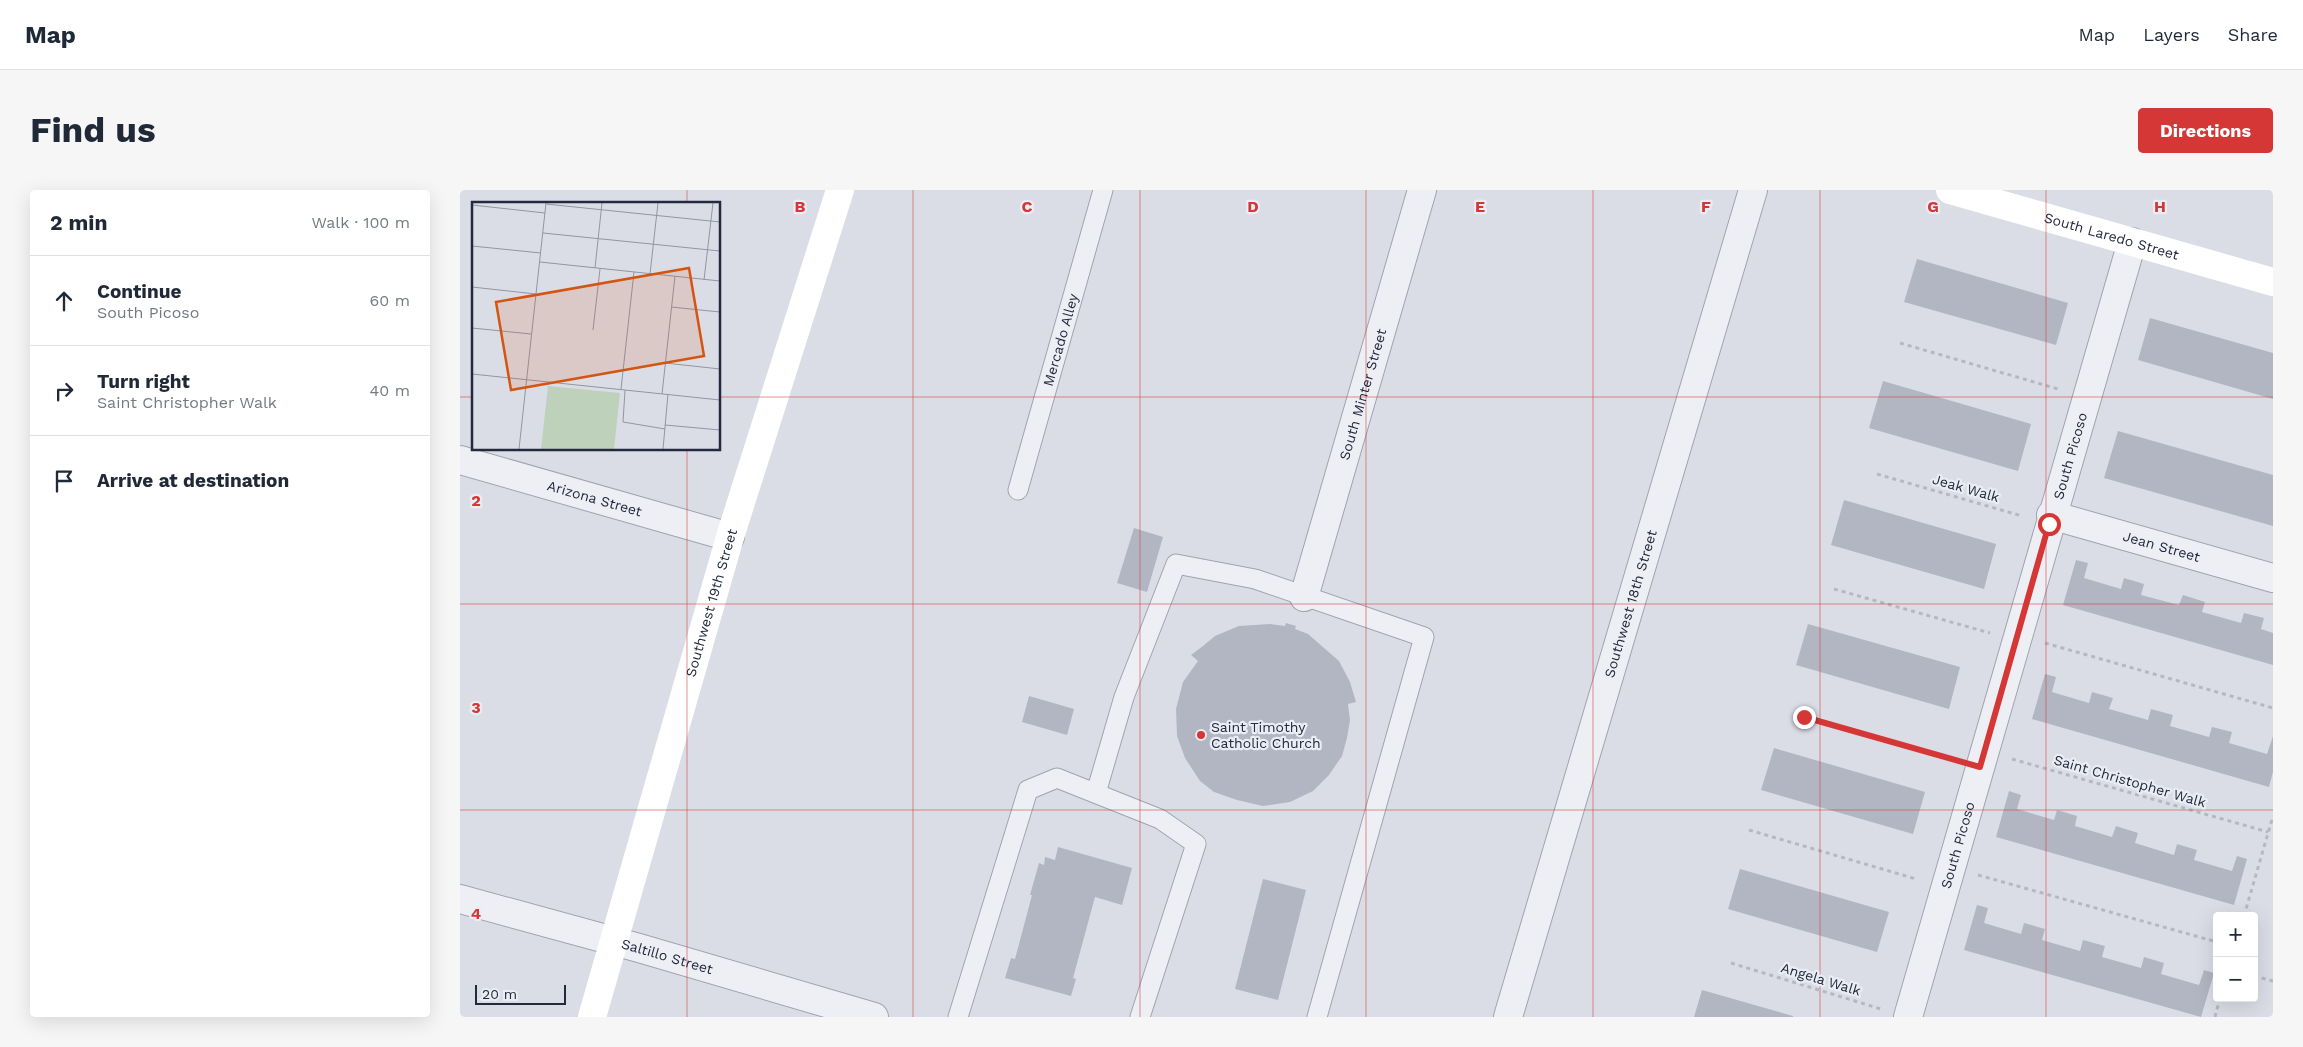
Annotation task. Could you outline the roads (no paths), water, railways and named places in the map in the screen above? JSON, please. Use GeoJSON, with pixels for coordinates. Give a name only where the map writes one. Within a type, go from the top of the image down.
{"type":"FeatureCollection","features":[{"type":"Feature","properties":{"kind":"street","name":"Southwest 19th Street"},"geometry":{"type":"LineString","coordinates":[[592,1017],[730,537],[840,190]]}},
{"type":"Feature","properties":{"kind":"street","name":"South Minter Street"},"geometry":{"type":"LineString","coordinates":[[1304,597],[1422,190]]}},
{"type":"Feature","properties":{"kind":"street","name":"Southwest 18th Street"},"geometry":{"type":"LineString","coordinates":[[1508,1017],[1753,190]]}},
{"type":"Feature","properties":{"kind":"street","name":"South Laredo Street"},"geometry":{"type":"LineString","coordinates":[[1950,190],[2273,282]]}},
{"type":"Feature","properties":{"kind":"street","name":"South Picoso"},"geometry":{"type":"LineString","coordinates":[[1897,1014],[1948,878],[2050,519],[2132,242]]}},
{"type":"Feature","properties":{"kind":"street","name":"Arizona Street"},"geometry":{"type":"LineString","coordinates":[[460,460],[730,537]]}},
{"type":"Feature","properties":{"kind":"street","name":"Jean Street"},"geometry":{"type":"LineString","coordinates":[[2050,519],[2273,578]]}},
{"type":"Feature","properties":{"kind":"street","name":"Saltillo Street"},"geometry":{"type":"LineString","coordinates":[[460,899],[615,941],[874,1017]]}},
{"type":"Feature","properties":{"kind":"lane","name":"Mercado Alley"},"geometry":{"type":"LineString","coordinates":[[1018,490],[1103,190]]}},
{"type":"Feature","properties":{"kind":"lane"},"geometry":{"type":"LineString","coordinates":[[1096,793],[1124,697],[1176,564],[1255,579],[1424,637],[1317,1017]]}},
{"type":"Feature","properties":{"kind":"lane"},"geometry":{"type":"LineString","coordinates":[[958,1017],[1028,790],[1057,778],[1160,819],[1196,844],[1140,1017]]}},
{"type":"Feature","properties":{"kind":"place","name":"Saint Timothy Catholic Church"},"geometry":{"type":"Point","coordinates":[1201,735]}}]}
